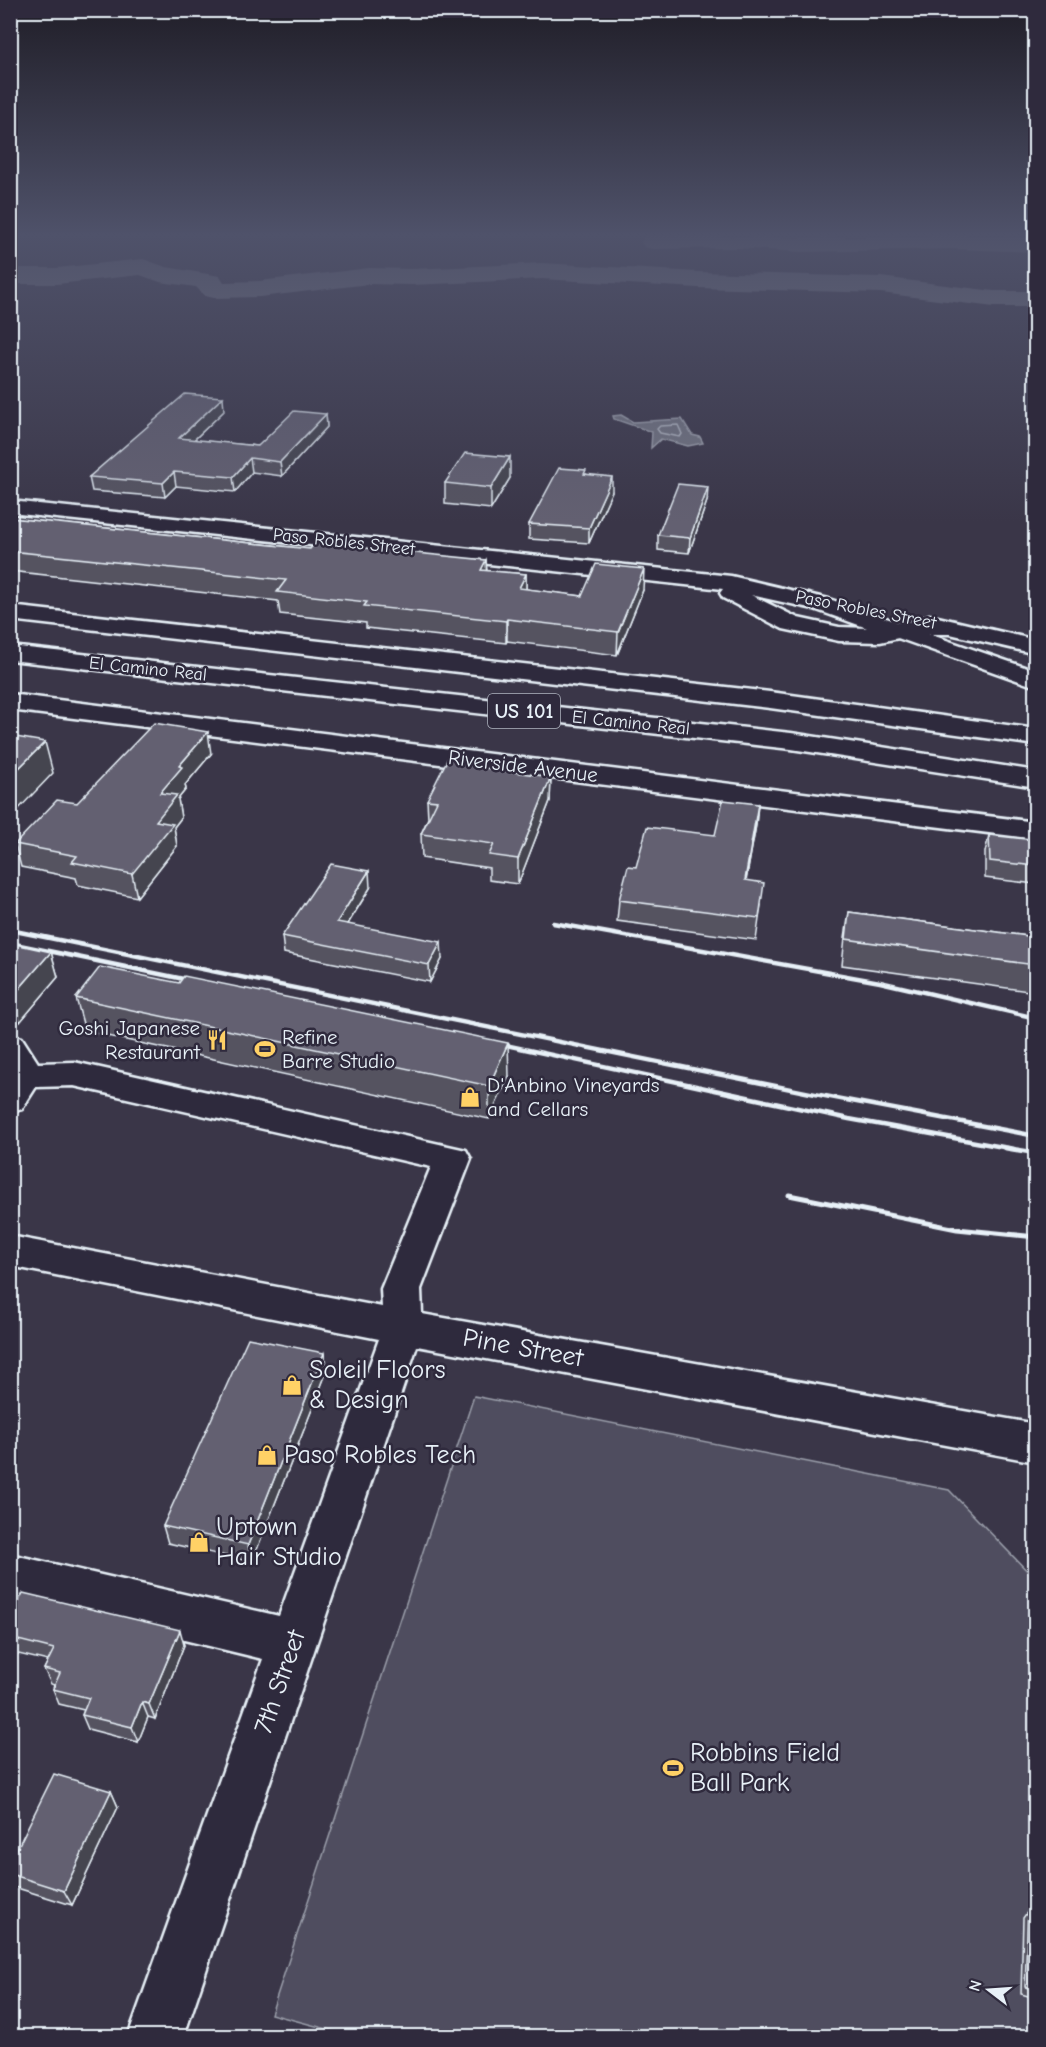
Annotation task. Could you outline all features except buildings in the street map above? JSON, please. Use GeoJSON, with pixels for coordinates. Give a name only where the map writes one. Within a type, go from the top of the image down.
{"type":"FeatureCollection","features":[{"type":"Feature","properties":{"kind":"main road","name":"Paso Robles Street"},"geometry":{"type":"LineString","coordinates":[[10,507],[731,583],[829,600],[1035,647]]}},
{"type":"Feature","properties":{"kind":"main road","name":"Paso Robles Street"},"geometry":{"type":"LineString","coordinates":[[678,577],[733,594],[791,624],[839,633],[880,635],[917,627],[951,627]]}},
{"type":"Feature","properties":{"kind":"main road","name":"Paso Robles Street"},"geometry":{"type":"LineString","coordinates":[[780,593],[900,631]]}},
{"type":"Feature","properties":{"kind":"main road","name":"El Camino Real"},"geometry":{"type":"LineString","coordinates":[[10,613],[770,700],[1035,736]]}},
{"type":"Feature","properties":{"kind":"main road"},"geometry":{"type":"LineString","coordinates":[[900,631],[1035,680]]}},
{"type":"Feature","properties":{"kind":"main road","name":"El Camino Real"},"geometry":{"type":"LineString","coordinates":[[10,653],[791,741],[1035,779]]}},
{"type":"Feature","properties":{"kind":"main road","name":"Riverside Avenue"},"geometry":{"type":"LineString","coordinates":[[10,702],[1035,831]]}},
{"type":"Feature","properties":{"kind":"main road"},"geometry":{"type":"LineString","coordinates":[[15,1074],[74,1074],[453,1159],[401,1289],[403,1327]]}},
{"type":"Feature","properties":{"kind":"main road","name":"Pine Street"},"geometry":{"type":"LineString","coordinates":[[10,1251],[403,1327],[1035,1443]]}},
{"type":"Feature","properties":{"kind":"main road","name":"7th Street"},"geometry":{"type":"LineString","coordinates":[[156,2037],[403,1327]]}},
{"type":"Feature","properties":{"kind":"main road"},"geometry":{"type":"LineString","coordinates":[[10,1576],[294,1643]]}},
{"type":"Feature","properties":{"kind":"shaded area"},"geometry":{"type":"Polygon","coordinates":[[[474,1396],[949,1490],[1035,1579],[1035,2036],[353,2036],[271,2014],[474,1396]]]}},
{"type":"Feature","properties":{"kind":"water"},"geometry":{"type":"Polygon","coordinates":[[[621,415],[633,422],[682,419],[692,435],[700,437],[703,443],[688,446],[661,439],[651,448],[652,432],[614,419],[613,416],[621,415]]]}},
{"type":"Feature","properties":{"kind":"railway"},"geometry":{"type":"LineString","coordinates":[[553,923],[880,982],[1036,1018]]}},
{"type":"Feature","properties":{"kind":"railway"},"geometry":{"type":"LineString","coordinates":[[10,930],[825,1096],[1036,1136]]}},
{"type":"Feature","properties":{"kind":"railway"},"geometry":{"type":"LineString","coordinates":[[10,943],[198,982]]}},
{"type":"Feature","properties":{"kind":"railway"},"geometry":{"type":"LineString","coordinates":[[492,1042],[849,1119],[1014,1149]]}},
{"type":"Feature","properties":{"kind":"railway"},"geometry":{"type":"LineString","coordinates":[[1006,1148],[1036,1153]]}},
{"type":"Feature","properties":{"kind":"railway"},"geometry":{"type":"LineString","coordinates":[[789,1195],[957,1229],[1036,1237]]}},
{"type":"Feature","properties":{"kind":"place","name":"Goshi Japanese Restaurant"},"geometry":{"type":"Point","coordinates":[217,1040]}},
{"type":"Feature","properties":{"kind":"place","name":"Refine Barre Studio"},"geometry":{"type":"Point","coordinates":[265,1049]}},
{"type":"Feature","properties":{"kind":"place","name":"D'Anbino Vineyards and Cellars"},"geometry":{"type":"Point","coordinates":[470,1097]}},
{"type":"Feature","properties":{"kind":"place","name":"Soleil Floors & Design"},"geometry":{"type":"Point","coordinates":[292,1385]}},
{"type":"Feature","properties":{"kind":"place","name":"Paso Robles Tech"},"geometry":{"type":"Point","coordinates":[267,1455]}},
{"type":"Feature","properties":{"kind":"place","name":"Uptown Hair Studio"},"geometry":{"type":"Point","coordinates":[199,1542]}},
{"type":"Feature","properties":{"kind":"place","name":"Robbins Field Ball Park"},"geometry":{"type":"Point","coordinates":[673,1768]}}]}
